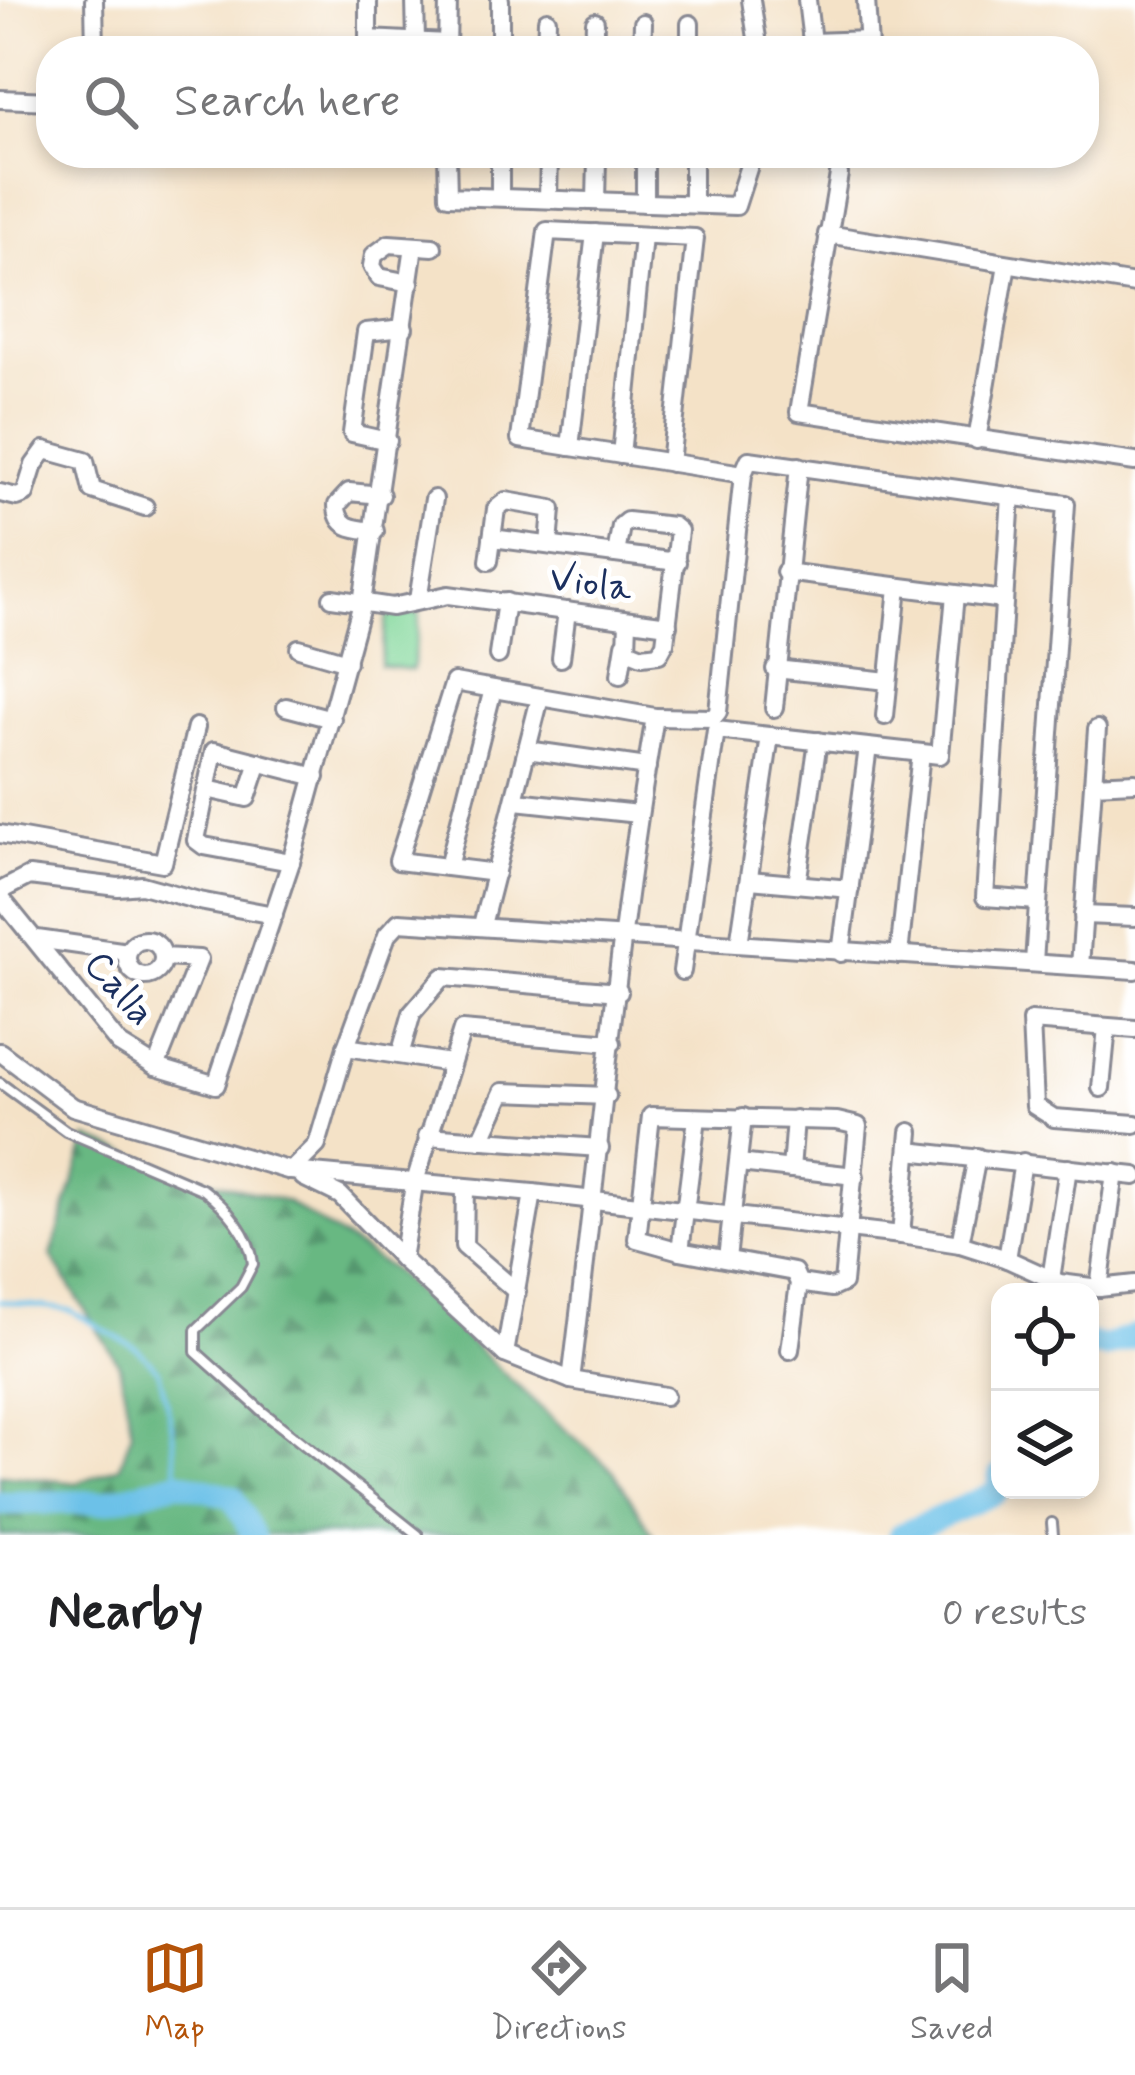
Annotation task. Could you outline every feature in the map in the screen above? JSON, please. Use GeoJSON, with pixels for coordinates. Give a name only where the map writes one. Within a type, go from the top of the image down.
{"type":"FeatureCollection","features":[{"type":"Feature","properties":{"kind":"street"},"geometry":{"type":"LineString","coordinates":[[94,0],[94,36]]}},
{"type":"Feature","properties":{"kind":"street"},"geometry":{"type":"LineString","coordinates":[[368,0],[368,36]]}},
{"type":"Feature","properties":{"kind":"street"},"geometry":{"type":"LineString","coordinates":[[415,0],[416,36]]}},
{"type":"Feature","properties":{"kind":"street"},"geometry":{"type":"LineString","coordinates":[[447,36],[448,0]]}},
{"type":"Feature","properties":{"kind":"street"},"geometry":{"type":"LineString","coordinates":[[500,0],[500,36]]}},
{"type":"Feature","properties":{"kind":"street"},"geometry":{"type":"LineString","coordinates":[[751,0],[757,36]]}},
{"type":"Feature","properties":{"kind":"street"},"geometry":{"type":"LineString","coordinates":[[807,0],[811,36]]}},
{"type":"Feature","properties":{"kind":"street"},"geometry":{"type":"LineString","coordinates":[[866,0],[868,36]]}},
{"type":"Feature","properties":{"kind":"street"},"geometry":{"type":"LineString","coordinates":[[546,36],[547,20]]}},
{"type":"Feature","properties":{"kind":"street"},"geometry":{"type":"LineString","coordinates":[[595,22],[595,36]]}},
{"type":"Feature","properties":{"kind":"street"},"geometry":{"type":"LineString","coordinates":[[643,23],[643,36]]}},
{"type":"Feature","properties":{"kind":"street"},"geometry":{"type":"LineString","coordinates":[[690,24],[690,36]]}},
{"type":"Feature","properties":{"kind":"street"},"geometry":{"type":"LineString","coordinates":[[0,99],[36,100]]}},
{"type":"Feature","properties":{"kind":"street"},"geometry":{"type":"LineString","coordinates":[[448,168],[448,196],[736,206],[749,168]]}},
{"type":"Feature","properties":{"kind":"street"},"geometry":{"type":"LineString","coordinates":[[500,168],[500,197]]}},
{"type":"Feature","properties":{"kind":"street"},"geometry":{"type":"LineString","coordinates":[[548,199],[549,168]]}},
{"type":"Feature","properties":{"kind":"street"},"geometry":{"type":"LineString","coordinates":[[596,201],[597,168]]}},
{"type":"Feature","properties":{"kind":"street"},"geometry":{"type":"LineString","coordinates":[[645,168],[645,203]]}},
{"type":"Feature","properties":{"kind":"street"},"geometry":{"type":"LineString","coordinates":[[693,168],[693,204]]}},
{"type":"Feature","properties":{"kind":"street"},"geometry":{"type":"LineString","coordinates":[[839,174],[799,412],[1135,463]]}},
{"type":"Feature","properties":{"kind":"street"},"geometry":{"type":"LineString","coordinates":[[670,463],[695,238],[547,231],[520,439],[670,463],[743,474]]}},
{"type":"Feature","properties":{"kind":"street"},"geometry":{"type":"LineString","coordinates":[[570,447],[596,233]]}},
{"type":"Feature","properties":{"kind":"street"},"geometry":{"type":"LineString","coordinates":[[827,234],[1135,284]]}},
{"type":"Feature","properties":{"kind":"street"},"geometry":{"type":"LineString","coordinates":[[621,455],[643,236]]}},
{"type":"Feature","properties":{"kind":"street"},"geometry":{"type":"LineString","coordinates":[[0,894],[29,876],[118,887],[142,885],[199,902],[274,914],[362,603],[410,283],[424,247],[382,246],[372,260],[375,272],[384,280],[410,283]]}},
{"type":"Feature","properties":{"kind":"street"},"geometry":{"type":"LineString","coordinates":[[977,440],[1007,264]]}},
{"type":"Feature","properties":{"kind":"street"},"geometry":{"type":"LineString","coordinates":[[388,441],[352,433],[366,332],[404,328]]}},
{"type":"Feature","properties":{"kind":"street"},"geometry":{"type":"LineString","coordinates":[[0,494],[25,494],[34,465],[45,450],[85,461],[92,490],[146,507]]}},
{"type":"Feature","properties":{"kind":"street"},"geometry":{"type":"LineString","coordinates":[[496,873],[398,861],[454,682],[656,717],[712,718],[718,712],[743,474],[749,460],[1066,504],[1034,962]]}},
{"type":"Feature","properties":{"kind":"street"},"geometry":{"type":"LineString","coordinates":[[773,708],[799,466]]}},
{"type":"Feature","properties":{"kind":"street"},"geometry":{"type":"LineString","coordinates":[[375,531],[347,526],[338,518],[337,505],[349,492],[381,495]]}},
{"type":"Feature","properties":{"kind":"street"},"geometry":{"type":"LineString","coordinates":[[1011,496],[985,897],[1037,901]]}},
{"type":"Feature","properties":{"kind":"street"},"geometry":{"type":"LineString","coordinates":[[418,600],[434,499]]}},
{"type":"Feature","properties":{"kind":"street"},"geometry":{"type":"LineString","coordinates":[[489,561],[500,504],[506,501],[552,509],[550,544]]}},
{"type":"Feature","properties":{"kind":"street"},"geometry":{"type":"LineString","coordinates":[[616,554],[623,522],[673,526],[680,534],[668,625],[659,654],[632,655],[625,643]]}},
{"type":"Feature","properties":{"kind":"street"},"geometry":{"type":"LineString","coordinates":[[492,538],[677,562]]}},
{"type":"Feature","properties":{"kind":"street"},"geometry":{"type":"LineString","coordinates":[[785,572],[1003,600]]}},
{"type":"Feature","properties":{"kind":"street"},"geometry":{"type":"LineString","coordinates":[[885,716],[898,587]]}},
{"type":"Feature","properties":{"kind":"street","name":"Viola"},"geometry":{"type":"LineString","coordinates":[[332,598],[392,607],[448,595],[668,625]]}},
{"type":"Feature","properties":{"kind":"street"},"geometry":{"type":"LineString","coordinates":[[682,971],[716,730],[940,755],[955,595]]}},
{"type":"Feature","properties":{"kind":"street","name":"Viola"},"geometry":{"type":"LineString","coordinates":[[498,655],[506,602]]}},
{"type":"Feature","properties":{"kind":"street"},"geometry":{"type":"LineString","coordinates":[[561,658],[567,611]]}},
{"type":"Feature","properties":{"kind":"street"},"geometry":{"type":"LineString","coordinates":[[620,675],[628,620]]}},
{"type":"Feature","properties":{"kind":"street"},"geometry":{"type":"LineString","coordinates":[[299,648],[347,662]]}},
{"type":"Feature","properties":{"kind":"street"},"geometry":{"type":"LineString","coordinates":[[775,669],[888,681]]}},
{"type":"Feature","properties":{"kind":"street"},"geometry":{"type":"LineString","coordinates":[[448,867],[493,689]]}},
{"type":"Feature","properties":{"kind":"street"},"geometry":{"type":"LineString","coordinates":[[482,925],[540,698]]}},
{"type":"Feature","properties":{"kind":"street"},"geometry":{"type":"LineString","coordinates":[[286,707],[332,718]]}},
{"type":"Feature","properties":{"kind":"street"},"geometry":{"type":"LineString","coordinates":[[572,1380],[638,814],[656,717]]}},
{"type":"Feature","properties":{"kind":"street"},"geometry":{"type":"LineString","coordinates":[[0,834],[163,863],[196,727]]}},
{"type":"Feature","properties":{"kind":"street"},"geometry":{"type":"LineString","coordinates":[[1081,966],[1097,729]]}},
{"type":"Feature","properties":{"kind":"street"},"geometry":{"type":"LineString","coordinates":[[740,944],[770,736]]}},
{"type":"Feature","properties":{"kind":"street"},"geometry":{"type":"LineString","coordinates":[[797,884],[818,741]]}},
{"type":"Feature","properties":{"kind":"street"},"geometry":{"type":"LineString","coordinates":[[842,952],[868,747]]}},
{"type":"Feature","properties":{"kind":"street"},"geometry":{"type":"LineString","coordinates":[[527,750],[647,767]]}},
{"type":"Feature","properties":{"kind":"street"},"geometry":{"type":"LineString","coordinates":[[291,862],[199,844],[196,835],[214,751],[316,777]]}},
{"type":"Feature","properties":{"kind":"street"},"geometry":{"type":"LineString","coordinates":[[899,956],[921,753]]}},
{"type":"Feature","properties":{"kind":"street"},"geometry":{"type":"LineString","coordinates":[[207,789],[247,798],[259,762]]}},
{"type":"Feature","properties":{"kind":"street"},"geometry":{"type":"LineString","coordinates":[[1093,784],[1135,782]]}},
{"type":"Feature","properties":{"kind":"street"},"geometry":{"type":"LineString","coordinates":[[515,801],[638,814]]}},
{"type":"Feature","properties":{"kind":"street"},"geometry":{"type":"LineString","coordinates":[[750,880],[850,889]]}},
{"type":"Feature","properties":{"kind":"street","name":"Calla"},"geometry":{"type":"LineString","coordinates":[[0,894],[119,1044],[156,1067],[216,1085],[274,914]]}},
{"type":"Feature","properties":{"kind":"street"},"geometry":{"type":"LineString","coordinates":[[1083,914],[1135,915]]}},
{"type":"Feature","properties":{"kind":"street"},"geometry":{"type":"LineString","coordinates":[[291,1172],[317,1145],[387,934],[399,922],[1135,970]]}},
{"type":"Feature","properties":{"kind":"street"},"geometry":{"type":"LineString","coordinates":[[37,939],[128,952]]}},
{"type":"Feature","properties":{"kind":"street"},"geometry":{"type":"LineString","coordinates":[[148,940],[163,957],[156,973],[144,976],[129,967],[128,952],[136,942],[148,940]]}},
{"type":"Feature","properties":{"kind":"street"},"geometry":{"type":"LineString","coordinates":[[156,1067],[199,958],[163,957]]}},
{"type":"Feature","properties":{"kind":"street"},"geometry":{"type":"LineString","coordinates":[[400,1055],[412,1013],[442,977],[619,992]]}},
{"type":"Feature","properties":{"kind":"street"},"geometry":{"type":"LineString","coordinates":[[1135,1029],[1031,1021],[1035,1106],[1054,1118],[1135,1124]]}},
{"type":"Feature","properties":{"kind":"street"},"geometry":{"type":"LineString","coordinates":[[1101,1088],[1107,1027]]}},
{"type":"Feature","properties":{"kind":"street"},"geometry":{"type":"LineString","coordinates":[[402,1259],[414,1185],[462,1030],[612,1043]]}},
{"type":"Feature","properties":{"kind":"street"},"geometry":{"type":"LineString","coordinates":[[346,1047],[450,1063]]}},
{"type":"Feature","properties":{"kind":"street"},"geometry":{"type":"LineString","coordinates":[[0,1052],[74,1107],[291,1172],[340,1195],[506,1354],[572,1380],[665,1396]]}},
{"type":"Feature","properties":{"kind":"street"},"geometry":{"type":"LineString","coordinates":[[481,1140],[503,1092],[607,1096]]}},
{"type":"Feature","properties":{"kind":"street"},"geometry":{"type":"LineString","coordinates":[[790,1350],[797,1275],[637,1238],[651,1116],[837,1120],[858,1126],[846,1272],[839,1288],[799,1283]]}},
{"type":"Feature","properties":{"kind":"street"},"geometry":{"type":"LineString","coordinates":[[727,1259],[743,1117]]}},
{"type":"Feature","properties":{"kind":"street"},"geometry":{"type":"LineString","coordinates":[[680,1251],[697,1118]]}},
{"type":"Feature","properties":{"kind":"street"},"geometry":{"type":"LineString","coordinates":[[791,1168],[795,1119]]}},
{"type":"Feature","properties":{"kind":"street"},"geometry":{"type":"LineString","coordinates":[[901,1235],[910,1132]]}},
{"type":"Feature","properties":{"kind":"street"},"geometry":{"type":"LineString","coordinates":[[428,1136],[599,1148]]}},
{"type":"Feature","properties":{"kind":"street"},"geometry":{"type":"LineString","coordinates":[[909,1151],[1135,1176]]}},
{"type":"Feature","properties":{"kind":"street"},"geometry":{"type":"LineString","coordinates":[[960,1244],[976,1156]]}},
{"type":"Feature","properties":{"kind":"street"},"geometry":{"type":"LineString","coordinates":[[1007,1259],[1024,1162]]}},
{"type":"Feature","properties":{"kind":"street"},"geometry":{"type":"LineString","coordinates":[[739,1163],[855,1176]]}},
{"type":"Feature","properties":{"kind":"street"},"geometry":{"type":"LineString","coordinates":[[1051,1279],[1068,1168]]}},
{"type":"Feature","properties":{"kind":"street"},"geometry":{"type":"LineString","coordinates":[[291,1172],[593,1199],[901,1235],[960,1244],[1072,1283]]}},
{"type":"Feature","properties":{"kind":"street"},"geometry":{"type":"LineString","coordinates":[[1114,1173],[1099,1288],[1135,1284]]}},
{"type":"Feature","properties":{"kind":"street"},"geometry":{"type":"LineString","coordinates":[[465,1188],[464,1246],[517,1292]]}},
{"type":"Feature","properties":{"kind":"street"},"geometry":{"type":"LineString","coordinates":[[506,1354],[533,1193]]}},
{"type":"Feature","properties":{"kind":"lane"},"geometry":{"type":"LineString","coordinates":[[0,1083],[66,1131],[204,1190],[222,1204],[246,1240],[253,1264],[241,1287],[196,1330],[196,1352],[235,1389],[418,1535]]}},
{"type":"Feature","properties":{"kind":"lane"},"geometry":{"type":"LineString","coordinates":[[1052,1523],[1053,1535]]}},
{"type":"Feature","properties":{"kind":"green space"},"geometry":{"type":"Polygon","coordinates":[[[388,609],[420,614],[412,670],[380,665],[388,609]]]}},
{"type":"Feature","properties":{"kind":"green space"},"geometry":{"type":"Polygon","coordinates":[[[87,1138],[182,1173],[287,1202],[391,1269],[613,1470],[653,1535],[0,1535],[0,1475],[78,1483],[120,1466],[132,1431],[119,1364],[51,1256],[87,1138]]]}},
{"type":"Feature","properties":{"kind":"waterway"},"geometry":{"type":"LineString","coordinates":[[0,1301],[69,1310],[138,1349],[159,1371],[178,1482]]}},
{"type":"Feature","properties":{"kind":"waterway"},"geometry":{"type":"LineString","coordinates":[[1099,1346],[1135,1336]]}},
{"type":"Feature","properties":{"kind":"waterway"},"geometry":{"type":"LineString","coordinates":[[0,1503],[105,1502],[178,1482],[233,1497],[253,1535]]}},
{"type":"Feature","properties":{"kind":"waterway"},"geometry":{"type":"LineString","coordinates":[[900,1535],[991,1495]]}}]}
